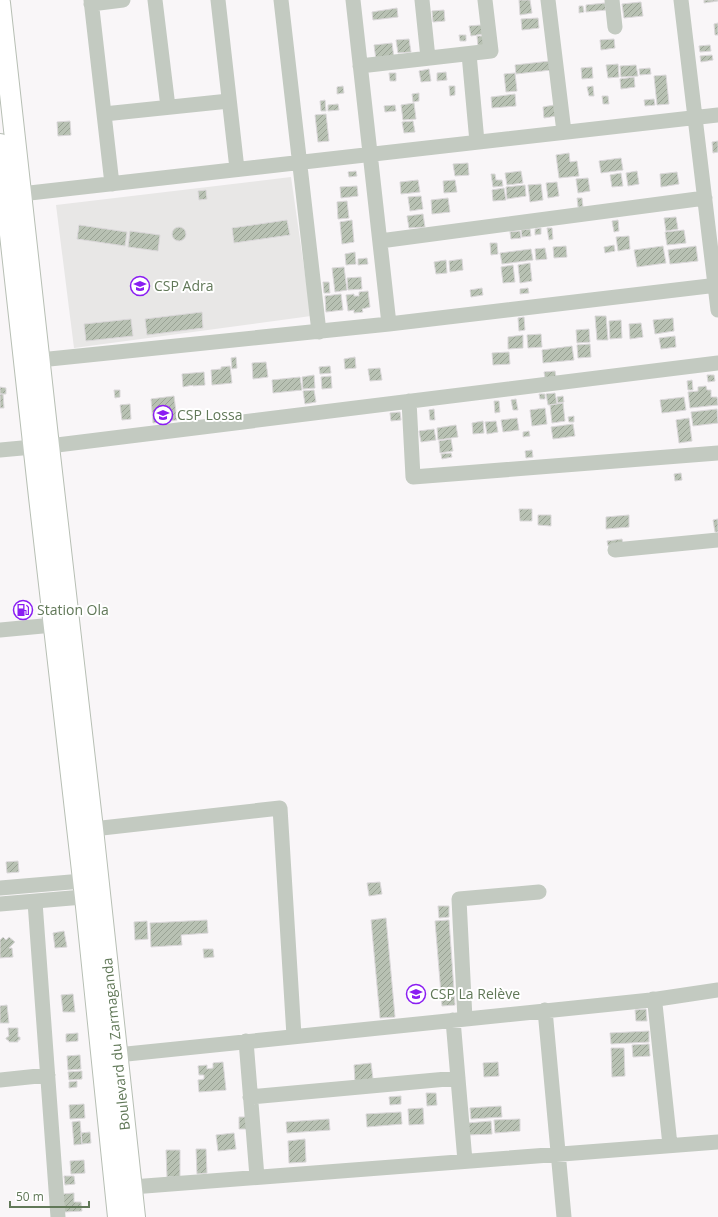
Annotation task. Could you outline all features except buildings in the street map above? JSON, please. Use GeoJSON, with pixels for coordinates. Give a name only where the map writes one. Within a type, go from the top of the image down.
{"type":"FeatureCollection","features":[{"type":"Feature","properties":{"kind":"main road"},"geometry":{"type":"LineString","coordinates":[[0,3],[9,195]]}},
{"type":"Feature","properties":{"kind":"main road"},"geometry":{"type":"LineString","coordinates":[[0,144],[9,195],[32,361],[93,885]]}},
{"type":"Feature","properties":{"kind":"main road"},"geometry":{"type":"LineString","coordinates":[[62,624],[93,829],[93,885]]}},
{"type":"Feature","properties":{"kind":"main road","name":"Boulevard du Zarmaganda"},"geometry":{"type":"LineString","coordinates":[[93,885],[117,1055],[135,1217]]}},
{"type":"Feature","properties":{"kind":"main road","name":"Boulevard du Zarmaganda"},"geometry":{"type":"LineString","coordinates":[[93,885],[118,1217]]}},
{"type":"Feature","properties":{"kind":"street"},"geometry":{"type":"LineString","coordinates":[[112,184],[91,2],[123,0]]}},
{"type":"Feature","properties":{"kind":"street"},"geometry":{"type":"LineString","coordinates":[[155,0],[168,107]]}},
{"type":"Feature","properties":{"kind":"street"},"geometry":{"type":"LineString","coordinates":[[218,0],[237,169]]}},
{"type":"Feature","properties":{"kind":"street"},"geometry":{"type":"LineString","coordinates":[[281,0],[319,332]]}},
{"type":"Feature","properties":{"kind":"street"},"geometry":{"type":"LineString","coordinates":[[353,0],[389,324]]}},
{"type":"Feature","properties":{"kind":"street"},"geometry":{"type":"LineString","coordinates":[[422,0],[428,58]]}},
{"type":"Feature","properties":{"kind":"street"},"geometry":{"type":"LineString","coordinates":[[360,66],[491,51],[485,0]]}},
{"type":"Feature","properties":{"kind":"street"},"geometry":{"type":"LineString","coordinates":[[548,0],[564,132]]}},
{"type":"Feature","properties":{"kind":"street"},"geometry":{"type":"LineString","coordinates":[[612,0],[616,27]]}},
{"type":"Feature","properties":{"kind":"street"},"geometry":{"type":"LineString","coordinates":[[681,0],[718,310]]}},
{"type":"Feature","properties":{"kind":"street"},"geometry":{"type":"LineString","coordinates":[[469,54],[478,142]]}},
{"type":"Feature","properties":{"kind":"street"},"geometry":{"type":"LineString","coordinates":[[104,114],[229,101]]}},
{"type":"Feature","properties":{"kind":"street"},"geometry":{"type":"LineString","coordinates":[[9,195],[718,115]]}},
{"type":"Feature","properties":{"kind":"street"},"geometry":{"type":"LineString","coordinates":[[380,241],[705,198]]}},
{"type":"Feature","properties":{"kind":"street"},"geometry":{"type":"LineString","coordinates":[[32,361],[319,332],[716,285]]}},
{"type":"Feature","properties":{"kind":"street"},"geometry":{"type":"LineString","coordinates":[[0,450],[718,363]]}},
{"type":"Feature","properties":{"kind":"street"},"geometry":{"type":"LineString","coordinates":[[410,401],[413,477],[718,453]]}},
{"type":"Feature","properties":{"kind":"street"},"geometry":{"type":"LineString","coordinates":[[616,550],[718,540]]}},
{"type":"Feature","properties":{"kind":"street"},"geometry":{"type":"LineString","coordinates":[[0,630],[62,624]]}},
{"type":"Feature","properties":{"kind":"street"},"geometry":{"type":"LineString","coordinates":[[93,829],[280,808],[294,1036]]}},
{"type":"Feature","properties":{"kind":"street"},"geometry":{"type":"LineString","coordinates":[[0,888],[93,885]]}},
{"type":"Feature","properties":{"kind":"street"},"geometry":{"type":"LineString","coordinates":[[0,904],[35,902],[93,885]]}},
{"type":"Feature","properties":{"kind":"street"},"geometry":{"type":"LineString","coordinates":[[465,1161],[458,1078],[459,899],[539,892]]}},
{"type":"Feature","properties":{"kind":"street"},"geometry":{"type":"LineString","coordinates":[[35,902],[58,1217]]}},
{"type":"Feature","properties":{"kind":"street"},"geometry":{"type":"LineString","coordinates":[[117,1055],[653,999],[718,990]]}},
{"type":"Feature","properties":{"kind":"street"},"geometry":{"type":"LineString","coordinates":[[653,999],[655,1004],[670,1145]]}},
{"type":"Feature","properties":{"kind":"street"},"geometry":{"type":"LineString","coordinates":[[545,1010],[564,1217]]}},
{"type":"Feature","properties":{"kind":"street"},"geometry":{"type":"LineString","coordinates":[[246,1041],[257,1177]]}},
{"type":"Feature","properties":{"kind":"street"},"geometry":{"type":"LineString","coordinates":[[0,1080],[48,1075]]}},
{"type":"Feature","properties":{"kind":"street"},"geometry":{"type":"LineString","coordinates":[[250,1097],[458,1078]]}},
{"type":"Feature","properties":{"kind":"street"},"geometry":{"type":"LineString","coordinates":[[132,1187],[718,1142]]}},
{"type":"Feature","properties":{"kind":"shaded area"},"geometry":{"type":"Polygon","coordinates":[[[291,177],[311,316],[74,348],[56,205],[291,177]]]}},
{"type":"Feature","properties":{"kind":"place","name":"CSP Adra"},"geometry":{"type":"Point","coordinates":[140,286]}},
{"type":"Feature","properties":{"kind":"place","name":"CSP Lossa"},"geometry":{"type":"Point","coordinates":[163,415]}},
{"type":"Feature","properties":{"kind":"place","name":"Station Ola"},"geometry":{"type":"Point","coordinates":[23,610]}},
{"type":"Feature","properties":{"kind":"place","name":"CSP La Relève"},"geometry":{"type":"Point","coordinates":[416,994]}}]}
